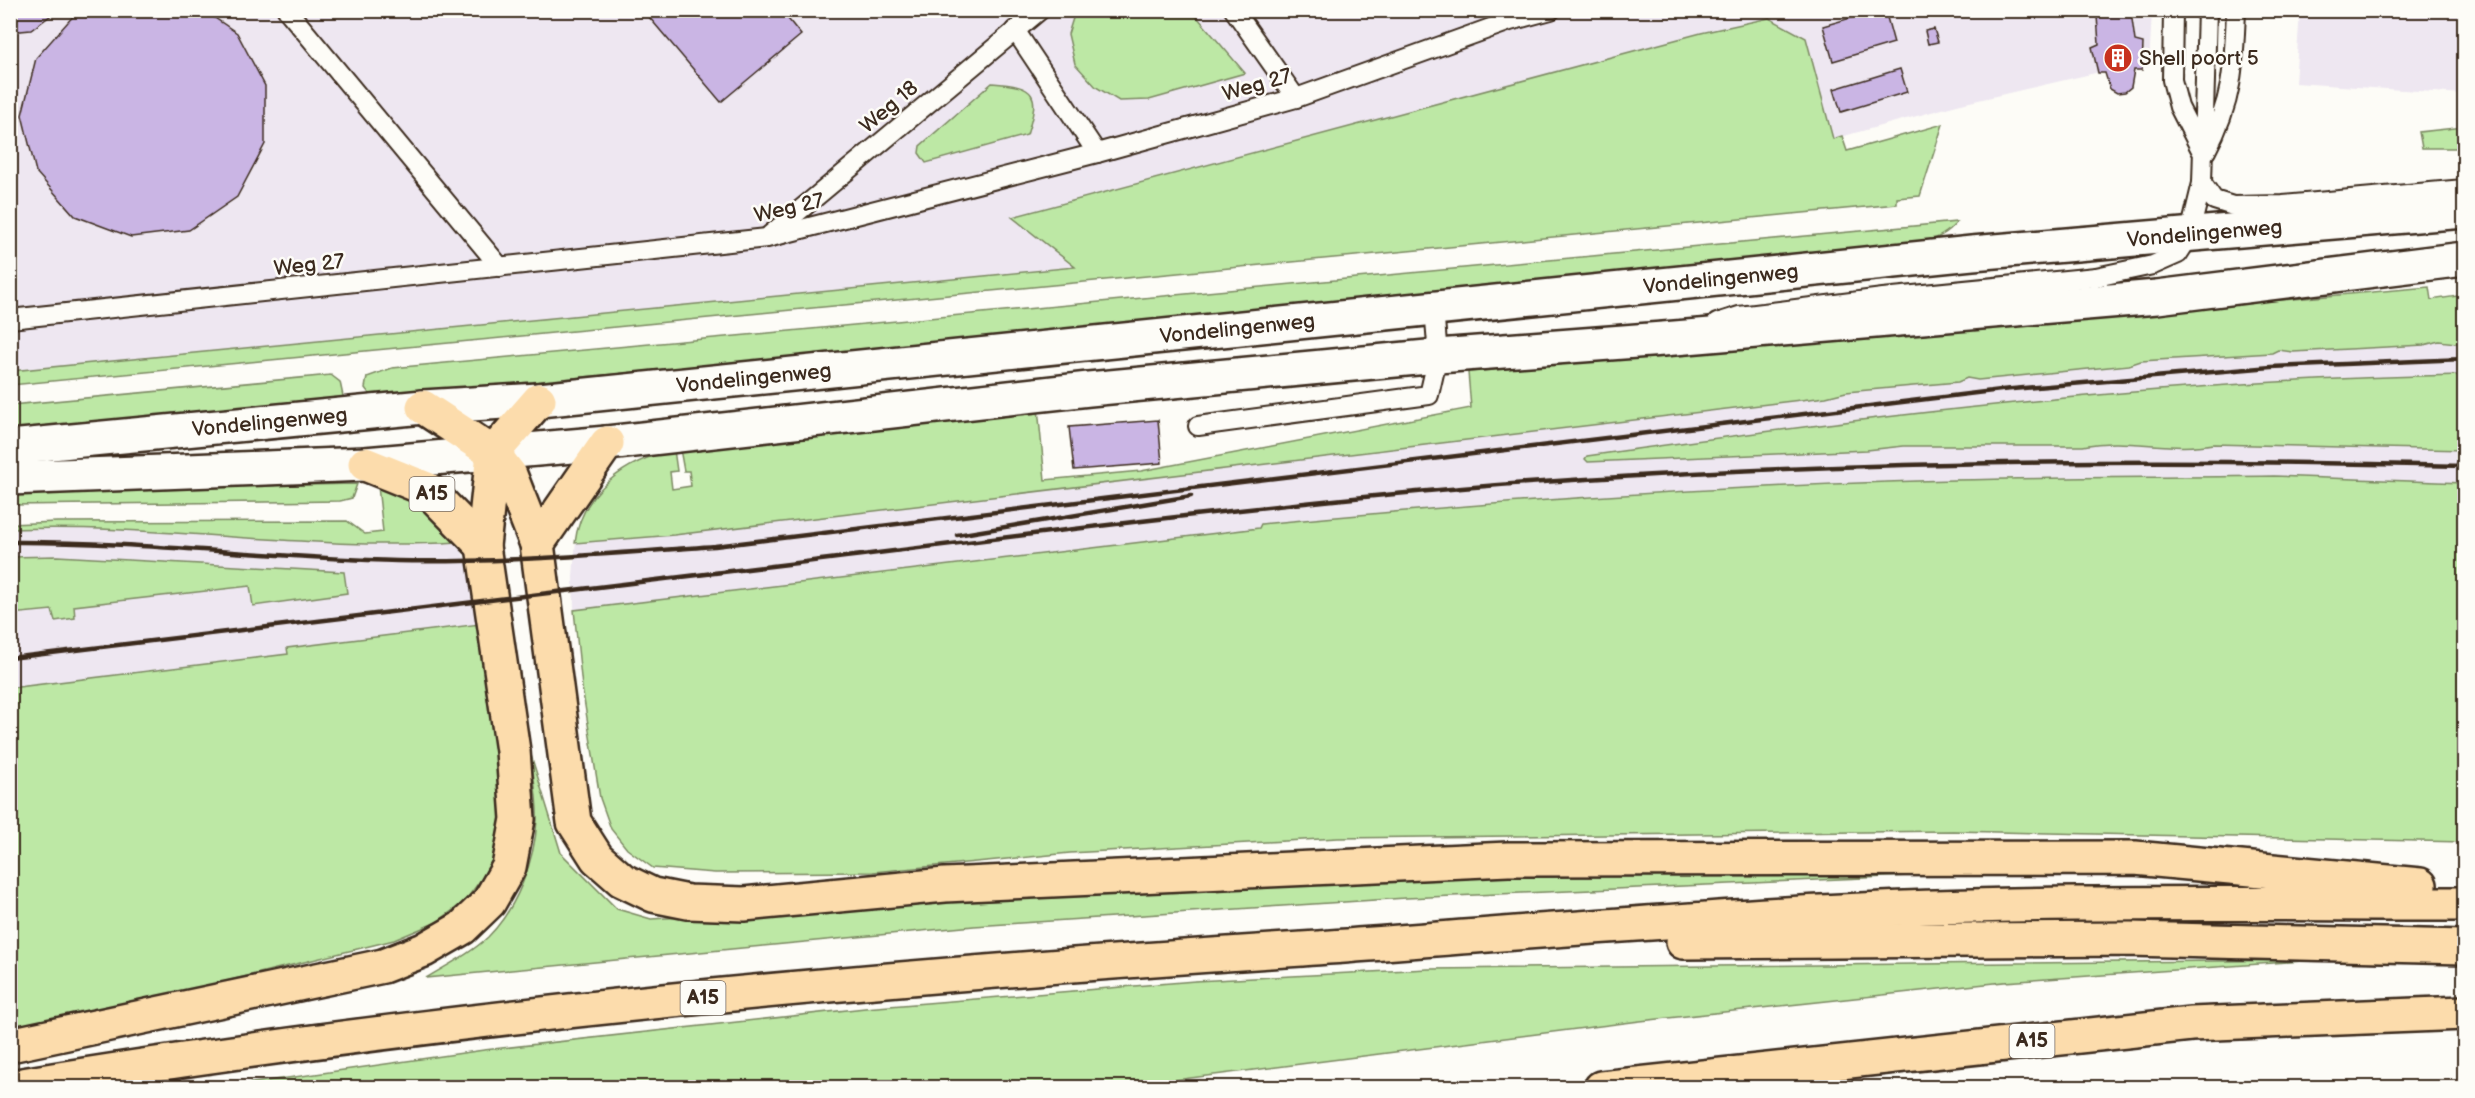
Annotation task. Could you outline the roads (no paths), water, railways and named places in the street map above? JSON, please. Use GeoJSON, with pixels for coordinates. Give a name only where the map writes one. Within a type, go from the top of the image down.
{"type":"FeatureCollection","features":[{"type":"Feature","properties":{"kind":"highway"},"geometry":{"type":"LineString","coordinates":[[10,1045],[383,966],[424,950],[462,927],[489,902],[509,867],[518,819],[513,752],[483,546],[493,453],[539,400]]}},
{"type":"Feature","properties":{"kind":"highway"},"geometry":{"type":"LineString","coordinates":[[423,407],[493,453],[510,475],[537,544],[574,822],[597,858],[622,880],[653,895],[688,902],[744,904],[945,885],[1508,859],[1663,858],[2135,858],[2464,890]]}},
{"type":"Feature","properties":{"kind":"highway"},"geometry":{"type":"LineString","coordinates":[[537,544],[607,443]]}},
{"type":"Feature","properties":{"kind":"highway","name":"A15"},"geometry":{"type":"LineString","coordinates":[[365,464],[427,489],[483,546]]}},
{"type":"Feature","properties":{"kind":"highway","name":"A15"},"geometry":{"type":"LineString","coordinates":[[10,1086],[166,1061],[581,1009],[1039,966],[1824,912],[2136,904],[2464,904]]}},
{"type":"Feature","properties":{"kind":"highway","name":"A15"},"geometry":{"type":"LineString","coordinates":[[1399,942],[2130,939],[2464,947]]}},
{"type":"Feature","properties":{"kind":"highway","name":"A15"},"geometry":{"type":"LineString","coordinates":[[1601,1088],[2191,1024],[2464,1013]]}},
{"type":"Feature","properties":{"kind":"street","name":"Vondelingenweg"},"geometry":{"type":"LineString","coordinates":[[10,447],[423,407],[539,400],[1960,254],[2190,237],[2464,211]]}},
{"type":"Feature","properties":{"kind":"street","name":"Vondelingenweg"},"geometry":{"type":"LineString","coordinates":[[10,478],[365,464],[607,443],[1089,389],[1438,356],[2157,297],[2464,259]]}},
{"type":"Feature","properties":{"kind":"lane"},"geometry":{"type":"LineString","coordinates":[[286,10],[500,267]]}},
{"type":"Feature","properties":{"kind":"lane","name":"Weg 18"},"geometry":{"type":"LineString","coordinates":[[766,238],[1040,10]]}},
{"type":"Feature","properties":{"kind":"lane"},"geometry":{"type":"LineString","coordinates":[[1234,10],[1296,98]]}},
{"type":"Feature","properties":{"kind":"lane","name":"Weg 27"},"geometry":{"type":"LineString","coordinates":[[10,319],[766,238],[1097,153],[1296,98],[1506,16],[1551,10]]}},
{"type":"Feature","properties":{"kind":"lane"},"geometry":{"type":"LineString","coordinates":[[2173,10],[2172,80],[2179,107],[2203,155]]}},
{"type":"Feature","properties":{"kind":"lane"},"geometry":{"type":"LineString","coordinates":[[1663,339],[1738,316],[2108,274],[2153,265],[2178,254],[2190,237],[2202,183],[2208,10]]}},
{"type":"Feature","properties":{"kind":"lane"},"geometry":{"type":"LineString","coordinates":[[2203,155],[2225,112],[2231,82],[2236,10]]}},
{"type":"Feature","properties":{"kind":"lane"},"geometry":{"type":"LineString","coordinates":[[1015,30],[1097,153]]}},
{"type":"Feature","properties":{"kind":"lane"},"geometry":{"type":"LineString","coordinates":[[2202,183],[2214,200],[2233,206],[2283,205],[2464,189]]}},
{"type":"Feature","properties":{"kind":"lane"},"geometry":{"type":"LineString","coordinates":[[1198,426],[1429,395],[1438,356],[1434,308]]}},
{"type":"Feature","properties":{"kind":"railway"},"geometry":{"type":"LineString","coordinates":[[10,542],[107,544],[397,561],[516,559],[636,552],[715,546],[2001,390],[2271,367],[2464,359]]}},
{"type":"Feature","properties":{"kind":"railway"},"geometry":{"type":"LineString","coordinates":[[10,658],[1130,522],[1462,488],[1712,472],[1963,463],[2214,462],[2464,466]]}},
{"type":"Feature","properties":{"kind":"railway"},"geometry":{"type":"LineString","coordinates":[[957,535],[1191,496]]}},
{"type":"Feature","properties":{"kind":"place","name":"Shell poort 5"},"geometry":{"type":"Point","coordinates":[2118,58]}}]}
